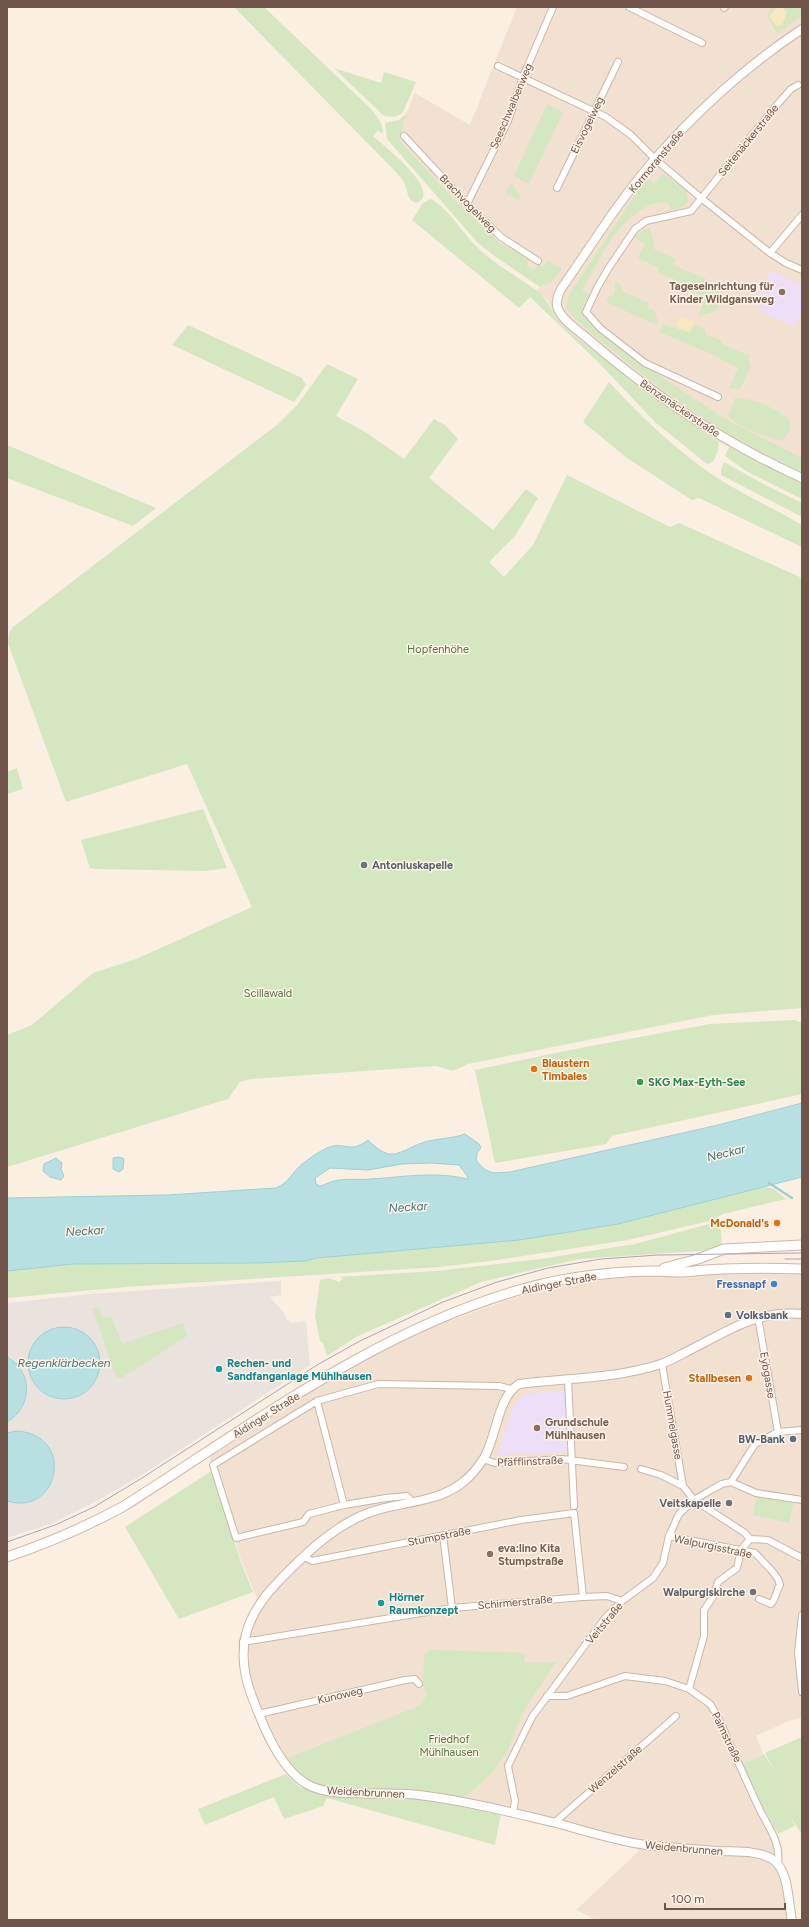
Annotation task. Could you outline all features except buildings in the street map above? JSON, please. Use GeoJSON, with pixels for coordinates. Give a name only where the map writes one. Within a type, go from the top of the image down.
{"type":"FeatureCollection","features":[{"type":"Feature","properties":{"kind":"main road","name":"Aldinger Straße"},"geometry":{"type":"LineString","coordinates":[[650,1271],[686,1263],[724,1249],[802,1245]]}},
{"type":"Feature","properties":{"kind":"main road","name":"Aldinger Straße"},"geometry":{"type":"LineString","coordinates":[[7,1557],[64,1537],[112,1513],[344,1367],[416,1328],[472,1305],[526,1288],[614,1273],[650,1271],[684,1272],[724,1268],[802,1269]]}},
{"type":"Feature","properties":{"kind":"street","name":"Seeschwalbenweg"},"geometry":{"type":"LineString","coordinates":[[467,204],[508,121],[523,77],[552,7]]}},
{"type":"Feature","properties":{"kind":"street"},"geometry":{"type":"LineString","coordinates":[[629,7],[702,43]]}},
{"type":"Feature","properties":{"kind":"street","name":"Kormoranstraße"},"geometry":{"type":"LineString","coordinates":[[569,322],[559,312],[557,305],[557,299],[561,289],[655,159],[689,123],[734,81],[767,54],[802,29]]}},
{"type":"Feature","properties":{"kind":"street","name":"Eisvogelweg"},"geometry":{"type":"LineString","coordinates":[[557,188],[618,62]]}},
{"type":"Feature","properties":{"kind":"street"},"geometry":{"type":"LineString","coordinates":[[498,66],[606,117],[631,134],[655,159],[701,198],[770,252],[786,263],[802,270]]}},
{"type":"Feature","properties":{"kind":"street","name":"Seitenäckerstraße"},"geometry":{"type":"LineString","coordinates":[[718,397],[645,363],[600,328],[586,312],[608,269],[635,229],[646,221],[691,211],[779,103],[791,89],[798,85]]}},
{"type":"Feature","properties":{"kind":"street","name":"Brachvogelweg"},"geometry":{"type":"LineString","coordinates":[[404,136],[467,204],[501,237],[538,261]]}},
{"type":"Feature","properties":{"kind":"street"},"geometry":{"type":"LineString","coordinates":[[770,252],[802,215]]}},
{"type":"Feature","properties":{"kind":"street","name":"Benzenäckerstraße"},"geometry":{"type":"LineString","coordinates":[[569,322],[619,365],[670,404],[728,441],[802,478]]}},
{"type":"Feature","properties":{"kind":"street","name":"Aldinger Straße"},"geometry":{"type":"LineString","coordinates":[[317,1401],[344,1505],[309,1514],[303,1522],[236,1538],[213,1465],[317,1401],[378,1384],[499,1386],[512,1389],[519,1384],[618,1374],[662,1364],[742,1323],[758,1317],[783,1312],[802,1314]]}},
{"type":"Feature","properties":{"kind":"street","name":"Eybgasse"},"geometry":{"type":"LineString","coordinates":[[758,1317],[778,1432]]}},
{"type":"Feature","properties":{"kind":"street","name":"Hummelgasse"},"geometry":{"type":"LineString","coordinates":[[662,1364],[683,1486]]}},
{"type":"Feature","properties":{"kind":"street"},"geometry":{"type":"LineString","coordinates":[[568,1380],[574,1509],[583,1596]]}},
{"type":"Feature","properties":{"kind":"street","name":"Weidenbrunnen"},"geometry":{"type":"LineString","coordinates":[[512,1389],[506,1399],[483,1459],[463,1482],[437,1497],[370,1512],[350,1522],[326,1537],[265,1596],[248,1625],[243,1642],[244,1662],[250,1690],[265,1730],[292,1772],[306,1784],[318,1789],[335,1792],[417,1794],[514,1813],[646,1845],[749,1852],[768,1857],[778,1863]]}},
{"type":"Feature","properties":{"kind":"street"},"geometry":{"type":"LineString","coordinates":[[802,1430],[778,1432],[755,1444],[731,1482],[756,1493],[802,1500]]}},
{"type":"Feature","properties":{"kind":"street","name":"Pfäfflinstraße"},"geometry":{"type":"LineString","coordinates":[[483,1459],[495,1463],[562,1459],[624,1467]]}},
{"type":"Feature","properties":{"kind":"street"},"geometry":{"type":"LineString","coordinates":[[641,1469],[661,1475],[683,1486],[694,1500],[745,1533],[750,1539],[768,1540],[802,1558]]}},
{"type":"Feature","properties":{"kind":"street","name":"Veitstraße"},"geometry":{"type":"LineString","coordinates":[[514,1813],[515,1801],[508,1766],[532,1717],[605,1618],[622,1601],[653,1578],[663,1563],[669,1536],[679,1514],[694,1500],[722,1484],[731,1482]]}},
{"type":"Feature","properties":{"kind":"street"},"geometry":{"type":"LineString","coordinates":[[344,1505],[407,1496],[413,1502]]}},
{"type":"Feature","properties":{"kind":"street","name":"Stumpstraße"},"geometry":{"type":"LineString","coordinates":[[305,1557],[312,1561],[574,1509]]}},
{"type":"Feature","properties":{"kind":"street"},"geometry":{"type":"LineString","coordinates":[[443,1535],[452,1608]]}},
{"type":"Feature","properties":{"kind":"street","name":"Walpurgisstraße"},"geometry":{"type":"LineString","coordinates":[[669,1536],[755,1553],[778,1578],[780,1585],[775,1592],[774,1601],[771,1604],[759,1599]]}},
{"type":"Feature","properties":{"kind":"street"},"geometry":{"type":"LineString","coordinates":[[689,1688],[704,1636],[704,1610],[713,1598],[718,1582],[737,1568],[741,1550],[750,1539]]}},
{"type":"Feature","properties":{"kind":"street","name":"Schirmerstraße"},"geometry":{"type":"LineString","coordinates":[[243,1642],[452,1608],[583,1596],[607,1596],[622,1601]]}},
{"type":"Feature","properties":{"kind":"street"},"geometry":{"type":"LineString","coordinates":[[802,1615],[798,1653],[802,1692]]}},
{"type":"Feature","properties":{"kind":"street","name":"Palmstraße"},"geometry":{"type":"LineString","coordinates":[[547,1696],[567,1696],[626,1676],[665,1681],[689,1688],[710,1704],[717,1715],[759,1808],[775,1836],[780,1853],[778,1863]]}},
{"type":"Feature","properties":{"kind":"street","name":"Kunoweg"},"geometry":{"type":"LineString","coordinates":[[259,1714],[405,1680],[415,1679],[419,1684]]}},
{"type":"Feature","properties":{"kind":"street","name":"Wenzelstraße"},"geometry":{"type":"LineString","coordinates":[[554,1823],[676,1716]]}},
{"type":"Feature","properties":{"kind":"street"},"geometry":{"type":"LineString","coordinates":[[778,1863],[784,1874],[792,1920]]}},
{"type":"Feature","properties":{"kind":"shaded area"},"geometry":{"type":"Polygon","coordinates":[[[517,7],[802,7],[802,484],[759,464],[719,442],[668,408],[564,326],[556,319],[548,301],[536,290],[545,285],[543,267],[534,270],[527,266],[529,259],[500,243],[451,196],[400,141],[406,114],[415,93],[470,125],[517,7]]]}},
{"type":"Feature","properties":{"kind":"shaded area","name":"Tageseinrichtung für Kinder Wildgansweg"},"geometry":{"type":"Polygon","coordinates":[[[770,271],[802,284],[802,311],[795,327],[761,312],[758,299],[770,271]]]}},
{"type":"Feature","properties":{"kind":"shaded area"},"geometry":{"type":"Polygon","coordinates":[[[737,1272],[802,1273],[802,1718],[788,1721],[756,1736],[763,1754],[742,1764],[783,1851],[781,1876],[789,1920],[596,1920],[576,1910],[640,1850],[492,1812],[408,1797],[323,1795],[298,1785],[287,1773],[272,1748],[253,1710],[241,1674],[238,1640],[257,1598],[241,1560],[209,1455],[312,1391],[374,1356],[436,1326],[530,1292],[619,1277],[737,1272]]]}},
{"type":"Feature","properties":{"kind":"shaded area"},"geometry":{"type":"Polygon","coordinates":[[[281,1281],[281,1295],[270,1297],[283,1312],[287,1320],[292,1323],[306,1321],[310,1365],[142,1475],[93,1503],[53,1523],[7,1538],[7,1303],[90,1294],[281,1281]]]}},
{"type":"Feature","properties":{"kind":"shaded area","name":"Grundschule Mühlhausen"},"geometry":{"type":"Polygon","coordinates":[[[566,1390],[568,1452],[497,1455],[514,1405],[525,1394],[566,1390]]]}},
{"type":"Feature","properties":{"kind":"green space"},"geometry":{"type":"Polygon","coordinates":[[[234,7],[264,7],[370,108],[379,120],[383,130],[383,134],[378,130],[373,136],[398,158],[418,179],[423,189],[423,197],[416,203],[410,199],[401,177],[234,7]]]}},
{"type":"Feature","properties":{"kind":"green space"},"geometry":{"type":"Polygon","coordinates":[[[771,7],[802,7],[802,16],[777,33],[767,16],[771,7]]]}},
{"type":"Feature","properties":{"kind":"green space"},"geometry":{"type":"Polygon","coordinates":[[[334,68],[381,83],[384,72],[416,82],[403,112],[392,117],[384,116],[334,68]]]}},
{"type":"Feature","properties":{"kind":"green space"},"geometry":{"type":"Polygon","coordinates":[[[547,104],[563,112],[529,184],[514,176],[547,104]]]}},
{"type":"Feature","properties":{"kind":"green space"},"geometry":{"type":"Polygon","coordinates":[[[406,114],[400,141],[451,196],[500,243],[529,259],[527,266],[534,270],[538,264],[543,267],[548,261],[562,269],[551,282],[540,287],[493,255],[477,242],[387,139],[385,123],[399,120],[406,114]]]}},
{"type":"Feature","properties":{"kind":"green space"},"geometry":{"type":"Polygon","coordinates":[[[663,173],[686,191],[688,201],[682,207],[671,210],[667,202],[650,205],[636,213],[617,232],[609,243],[582,291],[589,295],[582,308],[585,317],[638,361],[725,419],[802,458],[802,473],[727,433],[655,385],[593,335],[566,308],[569,295],[640,187],[647,179],[654,184],[663,173]]]}},
{"type":"Feature","properties":{"kind":"green space"},"geometry":{"type":"Polygon","coordinates":[[[511,182],[521,197],[519,200],[505,194],[511,182]]]}},
{"type":"Feature","properties":{"kind":"green space"},"geometry":{"type":"Polygon","coordinates":[[[431,199],[444,208],[482,252],[541,294],[556,317],[564,326],[601,357],[679,415],[719,442],[718,451],[713,462],[707,464],[656,423],[600,364],[530,297],[519,308],[412,220],[423,203],[431,199]]]}},
{"type":"Feature","properties":{"kind":"green space"},"geometry":{"type":"Polygon","coordinates":[[[650,228],[655,250],[676,259],[673,265],[706,279],[706,282],[721,289],[716,302],[720,304],[717,310],[698,317],[705,298],[689,290],[690,286],[657,272],[659,268],[638,258],[645,243],[635,238],[645,229],[650,228]]]}},
{"type":"Feature","properties":{"kind":"green space"},"geometry":{"type":"Polygon","coordinates":[[[616,281],[621,285],[622,291],[649,303],[647,307],[654,310],[658,321],[656,325],[606,302],[609,295],[613,296],[616,289],[614,286],[616,281]]]}},
{"type":"Feature","properties":{"kind":"green space"},"geometry":{"type":"Polygon","coordinates":[[[663,324],[690,333],[694,324],[705,329],[705,334],[722,341],[721,344],[750,356],[748,360],[751,366],[740,389],[729,388],[738,368],[709,353],[659,332],[663,324]]]}},
{"type":"Feature","properties":{"kind":"green space"},"geometry":{"type":"Polygon","coordinates":[[[188,325],[302,378],[306,385],[294,402],[172,345],[188,325]]]}},
{"type":"Feature","properties":{"kind":"green space"},"geometry":{"type":"Polygon","coordinates":[[[327,364],[358,379],[336,416],[367,433],[404,459],[434,419],[445,425],[458,439],[429,478],[493,530],[526,489],[538,498],[515,536],[489,562],[504,577],[533,545],[567,475],[670,527],[679,523],[802,578],[802,1008],[713,1015],[468,1064],[453,1071],[436,1066],[251,1079],[240,1082],[228,1099],[7,1167],[7,1035],[32,1025],[93,973],[136,959],[252,907],[187,764],[66,802],[8,643],[9,633],[13,627],[278,424],[298,404],[327,364]]]}},
{"type":"Feature","properties":{"kind":"green space"},"geometry":{"type":"Polygon","coordinates":[[[609,382],[661,434],[689,458],[729,485],[802,525],[802,547],[699,498],[692,500],[627,458],[583,422],[609,382]]]}},
{"type":"Feature","properties":{"kind":"green space"},"geometry":{"type":"Polygon","coordinates":[[[735,398],[756,401],[789,419],[790,428],[787,436],[782,441],[752,431],[732,420],[728,415],[735,398]]]}},
{"type":"Feature","properties":{"kind":"green space"},"geometry":{"type":"Polygon","coordinates":[[[7,445],[156,508],[133,526],[7,478],[7,445]]]}},
{"type":"Feature","properties":{"kind":"green space"},"geometry":{"type":"Polygon","coordinates":[[[729,447],[802,484],[802,499],[746,471],[725,456],[729,447]]]}},
{"type":"Feature","properties":{"kind":"green space"},"geometry":{"type":"Polygon","coordinates":[[[724,462],[802,503],[802,517],[721,475],[721,469],[724,462]]]}},
{"type":"Feature","properties":{"kind":"green space"},"geometry":{"type":"Polygon","coordinates":[[[17,768],[23,789],[7,794],[7,772],[17,768]]]}},
{"type":"Feature","properties":{"kind":"green space"},"geometry":{"type":"Polygon","coordinates":[[[203,809],[227,868],[205,871],[90,868],[81,840],[203,809]]]}},
{"type":"Feature","properties":{"kind":"green space","name":"SKG Max-Eyth-See"},"geometry":{"type":"Polygon","coordinates":[[[795,1020],[802,1023],[802,1094],[612,1136],[606,1144],[495,1163],[475,1070],[580,1048],[710,1024],[795,1020]]]}},
{"type":"Feature","properties":{"kind":"green space"},"geometry":{"type":"Polygon","coordinates":[[[765,1186],[774,1189],[786,1199],[723,1214],[713,1220],[628,1240],[490,1261],[439,1267],[126,1287],[7,1298],[7,1271],[73,1264],[257,1263],[305,1261],[317,1258],[519,1240],[618,1224],[765,1186]]]}},
{"type":"Feature","properties":{"kind":"green space"},"geometry":{"type":"Polygon","coordinates":[[[720,1221],[722,1245],[714,1250],[579,1259],[481,1282],[358,1336],[327,1356],[323,1343],[320,1341],[315,1316],[320,1280],[330,1278],[339,1282],[343,1278],[338,1277],[437,1271],[540,1259],[635,1244],[720,1221]]]}},
{"type":"Feature","properties":{"kind":"green space"},"geometry":{"type":"Polygon","coordinates":[[[92,1308],[99,1308],[103,1318],[111,1316],[122,1344],[183,1323],[187,1336],[120,1379],[116,1376],[92,1308]]]}},
{"type":"Feature","properties":{"kind":"green space"},"geometry":{"type":"Polygon","coordinates":[[[213,1470],[240,1560],[253,1592],[179,1619],[125,1527],[213,1470]]]}},
{"type":"Feature","properties":{"kind":"green space"},"geometry":{"type":"Polygon","coordinates":[[[757,1496],[794,1502],[789,1523],[753,1515],[757,1496]]]}},
{"type":"Feature","properties":{"kind":"green space","name":"Friedhof Mühlhausen"},"geometry":{"type":"Polygon","coordinates":[[[430,1650],[525,1653],[524,1663],[556,1662],[524,1710],[507,1752],[492,1773],[464,1798],[409,1790],[341,1790],[315,1784],[305,1778],[298,1771],[288,1758],[419,1706],[427,1695],[423,1684],[424,1655],[430,1650]]]}},
{"type":"Feature","properties":{"kind":"green space"},"geometry":{"type":"Polygon","coordinates":[[[802,1737],[802,1835],[790,1816],[795,1826],[778,1834],[762,1806],[742,1764],[764,1754],[776,1773],[765,1753],[802,1737]]]}},
{"type":"Feature","properties":{"kind":"green space"},"geometry":{"type":"Polygon","coordinates":[[[286,1774],[298,1786],[322,1795],[408,1797],[501,1814],[495,1845],[327,1798],[323,1806],[284,1819],[274,1797],[205,1825],[198,1809],[286,1774]]]}},
{"type":"Feature","properties":{"kind":"sand"},"geometry":{"type":"Polygon","coordinates":[[[777,7],[782,7],[787,13],[782,25],[776,26],[769,16],[777,7]]]}},
{"type":"Feature","properties":{"kind":"sand"},"geometry":{"type":"Polygon","coordinates":[[[680,316],[694,322],[689,332],[676,326],[680,316]]]}},
{"type":"Feature","properties":{"kind":"water","name":"Neckar"},"geometry":{"type":"Polygon","coordinates":[[[802,1103],[802,1177],[618,1224],[519,1240],[317,1258],[305,1261],[257,1263],[73,1264],[7,1271],[7,1198],[167,1195],[276,1188],[316,1154],[333,1146],[338,1145],[351,1147],[362,1144],[368,1140],[383,1152],[395,1154],[427,1141],[465,1134],[479,1144],[481,1148],[477,1153],[476,1160],[487,1171],[494,1173],[510,1172],[718,1125],[802,1103]],[[431,1163],[402,1164],[368,1170],[330,1168],[315,1178],[316,1184],[320,1186],[332,1181],[419,1175],[443,1175],[467,1179],[468,1177],[459,1165],[431,1163]]]}},
{"type":"Feature","properties":{"kind":"water"},"geometry":{"type":"Polygon","coordinates":[[[119,1157],[124,1159],[123,1169],[119,1172],[113,1169],[113,1158],[119,1157]]]}},
{"type":"Feature","properties":{"kind":"water"},"geometry":{"type":"Polygon","coordinates":[[[56,1158],[62,1163],[61,1169],[64,1176],[61,1180],[50,1177],[43,1171],[44,1164],[56,1158]]]}},
{"type":"Feature","properties":{"kind":"water","name":"Regenklärbecken"},"geometry":{"type":"Polygon","coordinates":[[[64,1327],[84,1333],[94,1343],[100,1363],[94,1383],[84,1393],[64,1399],[44,1393],[34,1383],[28,1363],[34,1343],[44,1333],[64,1327]]]}},
{"type":"Feature","properties":{"kind":"water"},"geometry":{"type":"Polygon","coordinates":[[[7,1357],[16,1363],[22,1371],[26,1389],[22,1407],[16,1415],[7,1422],[7,1357]]]}},
{"type":"Feature","properties":{"kind":"water"},"geometry":{"type":"Polygon","coordinates":[[[16,1431],[35,1436],[47,1445],[53,1459],[54,1473],[49,1487],[39,1497],[25,1503],[7,1501],[7,1433],[16,1431]]]}},
{"type":"Feature","properties":{"kind":"waterway"},"geometry":{"type":"LineString","coordinates":[[769,1183],[792,1198]]}},
{"type":"Feature","properties":{"kind":"tram line"},"geometry":{"type":"LineString","coordinates":[[7,1542],[55,1525],[94,1507],[142,1478],[317,1365],[360,1341],[443,1302],[497,1282],[548,1268],[601,1259],[658,1255],[802,1253]]}},
{"type":"Feature","properties":{"kind":"tram line"},"geometry":{"type":"LineString","coordinates":[[785,1259],[802,1259]]}},
{"type":"Feature","properties":{"kind":"place","name":"Tageseinrichtung für Kinder Wildgansweg"},"geometry":{"type":"Point","coordinates":[782,292]}},
{"type":"Feature","properties":{"kind":"place","name":"Antoniuskapelle"},"geometry":{"type":"Point","coordinates":[364,865]}},
{"type":"Feature","properties":{"kind":"place","name":"Blaustern Timbales"},"geometry":{"type":"Point","coordinates":[534,1069]}},
{"type":"Feature","properties":{"kind":"place","name":"SKG Max-Eyth-See"},"geometry":{"type":"Point","coordinates":[640,1082]}},
{"type":"Feature","properties":{"kind":"place","name":"McDonald's"},"geometry":{"type":"Point","coordinates":[777,1223]}},
{"type":"Feature","properties":{"kind":"place","name":"Fressnapf"},"geometry":{"type":"Point","coordinates":[774,1284]}},
{"type":"Feature","properties":{"kind":"place","name":"Volksbank"},"geometry":{"type":"Point","coordinates":[728,1315]}},
{"type":"Feature","properties":{"kind":"place","name":"Rechen- und Sandfanganlage Mühlhausen"},"geometry":{"type":"Point","coordinates":[219,1369]}},
{"type":"Feature","properties":{"kind":"place","name":"Stallbesen"},"geometry":{"type":"Point","coordinates":[749,1378]}},
{"type":"Feature","properties":{"kind":"place","name":"Grundschule Mühlhausen"},"geometry":{"type":"Point","coordinates":[537,1428]}},
{"type":"Feature","properties":{"kind":"place","name":"BW-Bank"},"geometry":{"type":"Point","coordinates":[793,1439]}},
{"type":"Feature","properties":{"kind":"place","name":"Veitskapelle"},"geometry":{"type":"Point","coordinates":[729,1503]}},
{"type":"Feature","properties":{"kind":"place","name":"eva:lino Kita Stumpstraße"},"geometry":{"type":"Point","coordinates":[490,1554]}},
{"type":"Feature","properties":{"kind":"place","name":"Walpurgiskirche"},"geometry":{"type":"Point","coordinates":[753,1592]}},
{"type":"Feature","properties":{"kind":"place","name":"Hörner Raumkonzept"},"geometry":{"type":"Point","coordinates":[381,1603]}},
{"type":"Feature","properties":{"kind":"park label","name":"Hopfenhöhe"},"geometry":{"type":"Point","coordinates":[438,649]}},
{"type":"Feature","properties":{"kind":"park label","name":"Scillawald"},"geometry":{"type":"Point","coordinates":[268,993]}}]}
